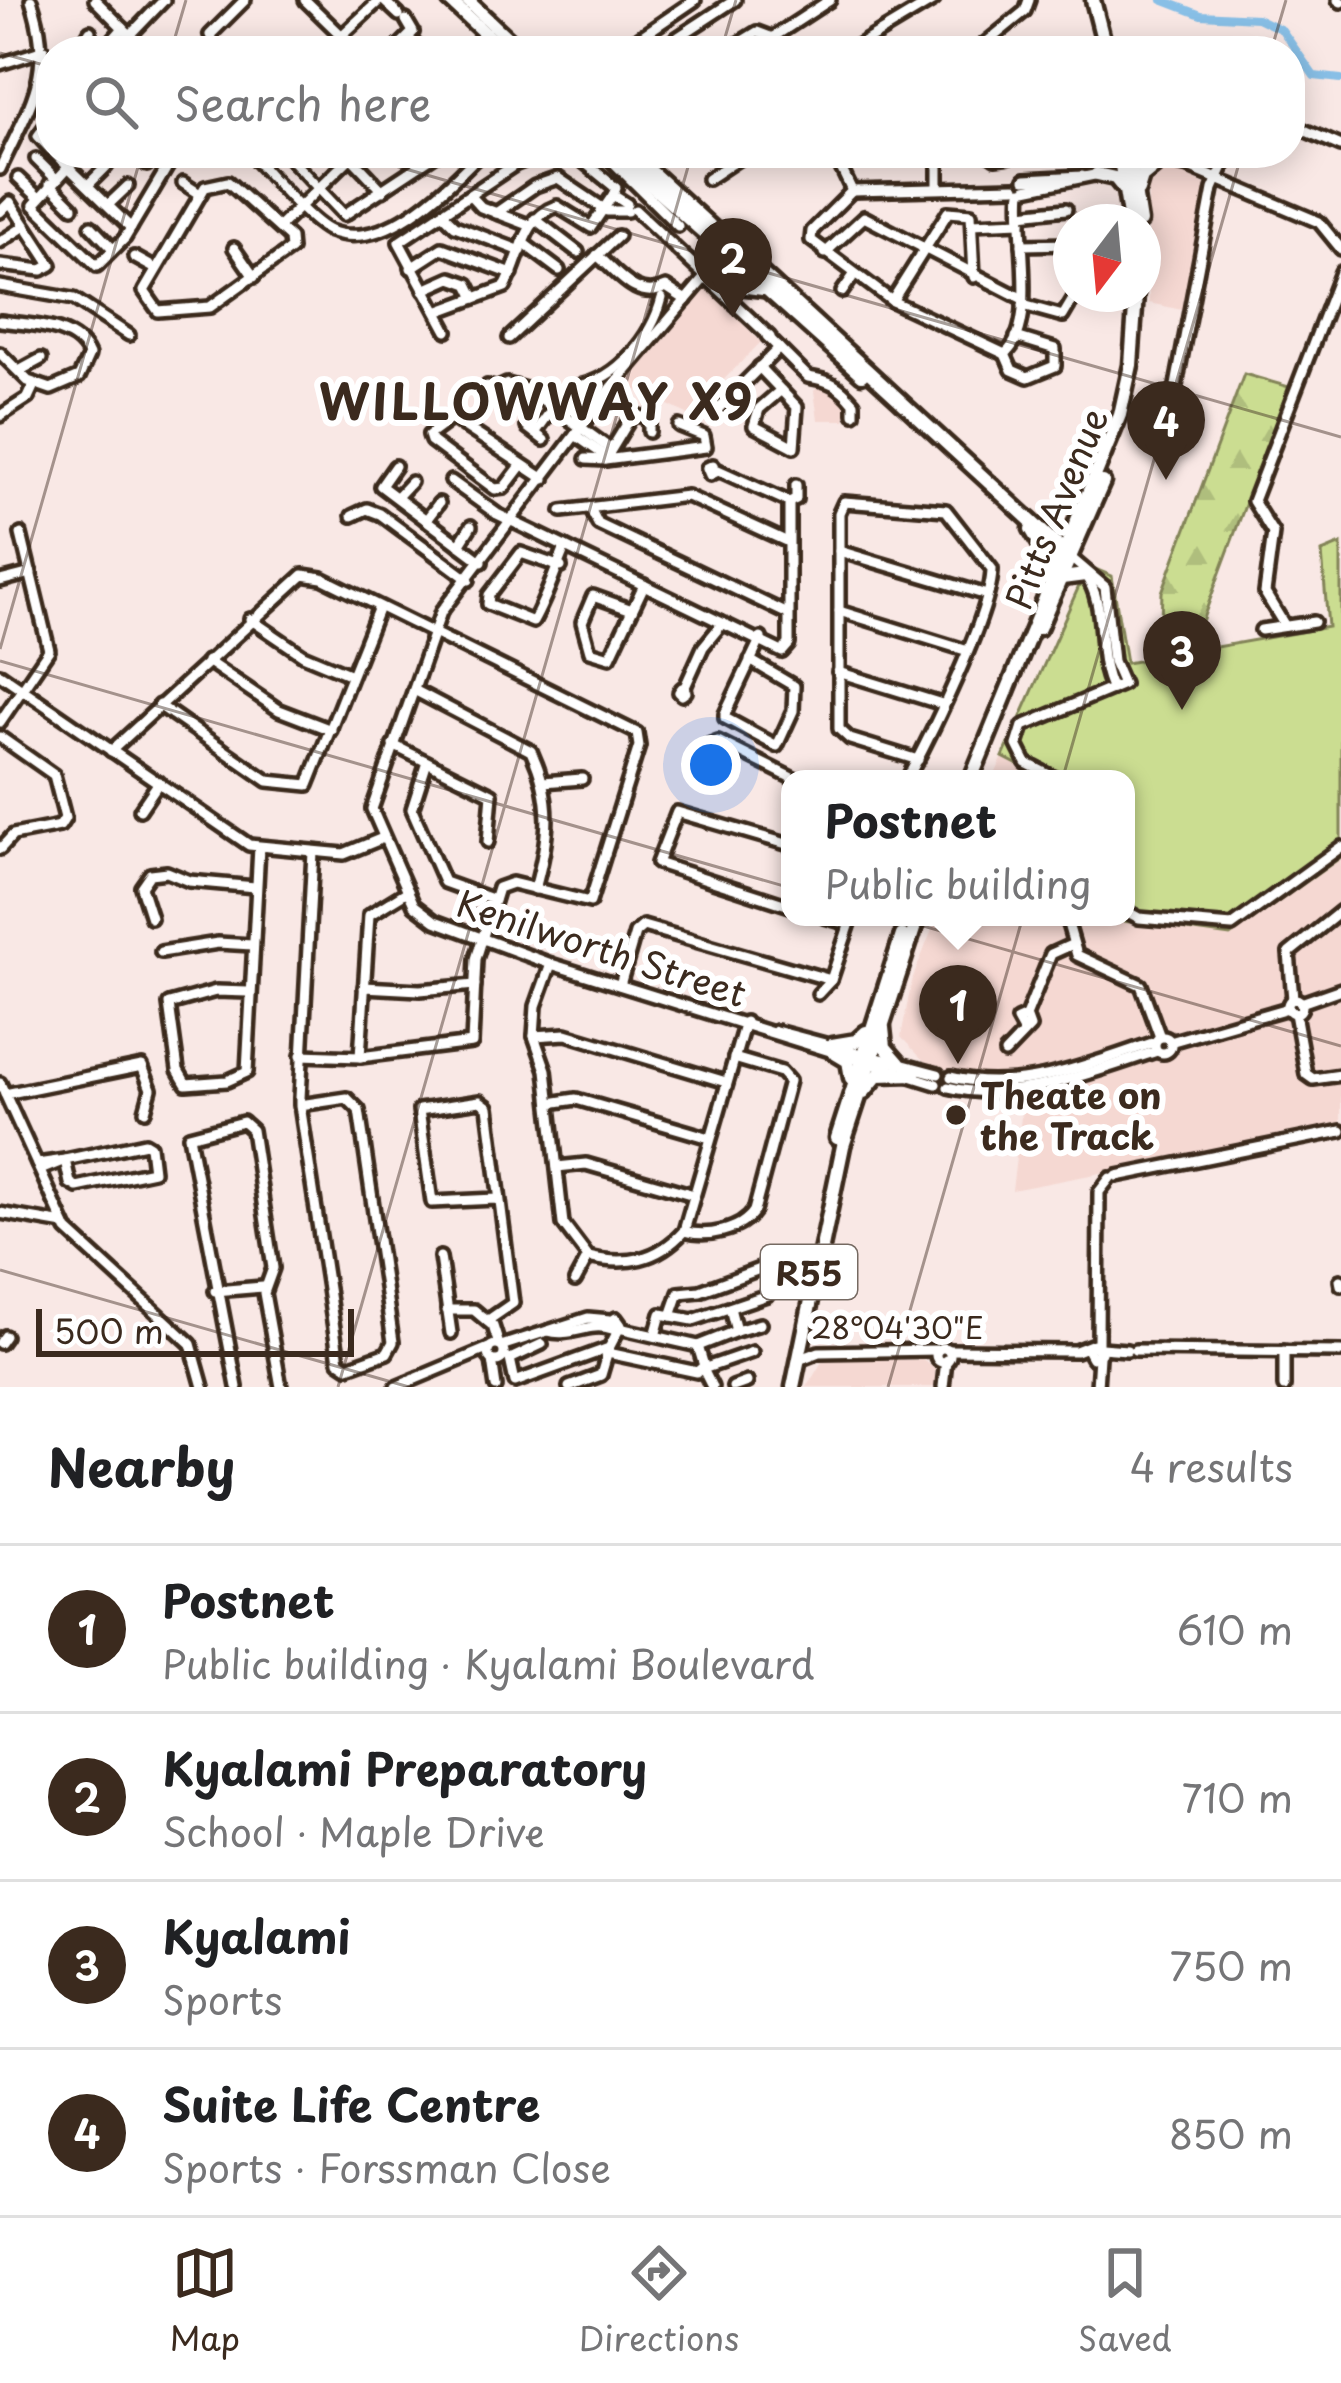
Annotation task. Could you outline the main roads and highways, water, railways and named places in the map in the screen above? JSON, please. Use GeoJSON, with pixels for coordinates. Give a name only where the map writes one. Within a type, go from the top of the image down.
{"type":"FeatureCollection","features":[{"type":"Feature","properties":{"kind":"main road"},"geometry":{"type":"LineString","coordinates":[[449,0],[488,36]]}},
{"type":"Feature","properties":{"kind":"main road"},"geometry":{"type":"LineString","coordinates":[[462,0],[491,36]]}},
{"type":"Feature","properties":{"kind":"main road"},"geometry":{"type":"LineString","coordinates":[[462,0],[504,36]]}},
{"type":"Feature","properties":{"kind":"main road"},"geometry":{"type":"LineString","coordinates":[[1093,0],[1101,36]]}},
{"type":"Feature","properties":{"kind":"main road"},"geometry":{"type":"LineString","coordinates":[[632,168],[884,388]]}},
{"type":"Feature","properties":{"kind":"main road"},"geometry":{"type":"LineString","coordinates":[[647,168],[1066,558]]}},
{"type":"Feature","properties":{"kind":"main road"},"geometry":{"type":"LineString","coordinates":[[1100,168],[1092,175],[1118,180],[1127,196]]}},
{"type":"Feature","properties":{"kind":"main road"},"geometry":{"type":"LineString","coordinates":[[1138,204],[1140,181],[1154,168]]}},
{"type":"Feature","properties":{"kind":"main road"},"geometry":{"type":"LineString","coordinates":[[1128,170],[1128,204]]}},
{"type":"Feature","properties":{"kind":"main road"},"geometry":{"type":"LineString","coordinates":[[1128,170],[1137,204]]}},
{"type":"Feature","properties":{"kind":"main road"},"geometry":{"type":"LineString","coordinates":[[732,258],[739,286],[767,290]]}},
{"type":"Feature","properties":{"kind":"main road","name":"Pitts Avenue"},"geometry":{"type":"LineString","coordinates":[[1066,558],[1127,390],[1137,312]]}},
{"type":"Feature","properties":{"kind":"main road","name":"Pitts Avenue"},"geometry":{"type":"LineString","coordinates":[[975,770],[1127,417],[1137,312]]}},
{"type":"Feature","properties":{"kind":"main road"},"geometry":{"type":"LineString","coordinates":[[1030,524],[1058,533],[1079,516]]}},
{"type":"Feature","properties":{"kind":"main road"},"geometry":{"type":"LineString","coordinates":[[1030,524],[1056,580],[1085,575]]}},
{"type":"Feature","properties":{"kind":"main road","name":"R55"},"geometry":{"type":"LineString","coordinates":[[790,1387],[823,1193],[870,1026],[910,926]]}},
{"type":"Feature","properties":{"kind":"main road","name":"R55"},"geometry":{"type":"LineString","coordinates":[[865,1057],[886,1009],[911,926]]}},
{"type":"Feature","properties":{"kind":"main road"},"geometry":{"type":"LineString","coordinates":[[886,1009],[883,1042],[899,1063]]}},
{"type":"Feature","properties":{"kind":"main road"},"geometry":{"type":"LineString","coordinates":[[852,1102],[850,1065],[827,1046],[856,1041],[870,1026]]}},
{"type":"Feature","properties":{"kind":"main road"},"geometry":{"type":"LineString","coordinates":[[852,1102],[878,1075],[914,1074]]}},
{"type":"Feature","properties":{"kind":"main road","name":"R55"},"geometry":{"type":"LineString","coordinates":[[790,1387],[852,1102]]}},
{"type":"Feature","properties":{"kind":"waterway"},"geometry":{"type":"LineString","coordinates":[[1162,0],[1201,15],[1257,18],[1286,36]]}},
{"type":"Feature","properties":{"kind":"waterway"},"geometry":{"type":"LineString","coordinates":[[1305,63],[1314,76],[1341,79]]}},
{"type":"Feature","properties":{"kind":"place","name":"Kyalami Preparatory"},"geometry":{"type":"Point","coordinates":[733,317]}},
{"type":"Feature","properties":{"kind":"place","name":"Suite Life Centre"},"geometry":{"type":"Point","coordinates":[1166,480]}},
{"type":"Feature","properties":{"kind":"place","name":"Kyalami"},"geometry":{"type":"Point","coordinates":[1182,710]}},
{"type":"Feature","properties":{"kind":"place","name":"Postnet"},"geometry":{"type":"Point","coordinates":[958,1064]}},
{"type":"Feature","properties":{"kind":"place","name":"Theate on the Track"},"geometry":{"type":"Point","coordinates":[956,1115]}},
{"type":"Feature","properties":{"kind":"district","name":"WILLOWWAY X9"},"geometry":{"type":"Point","coordinates":[537,400]}}]}
